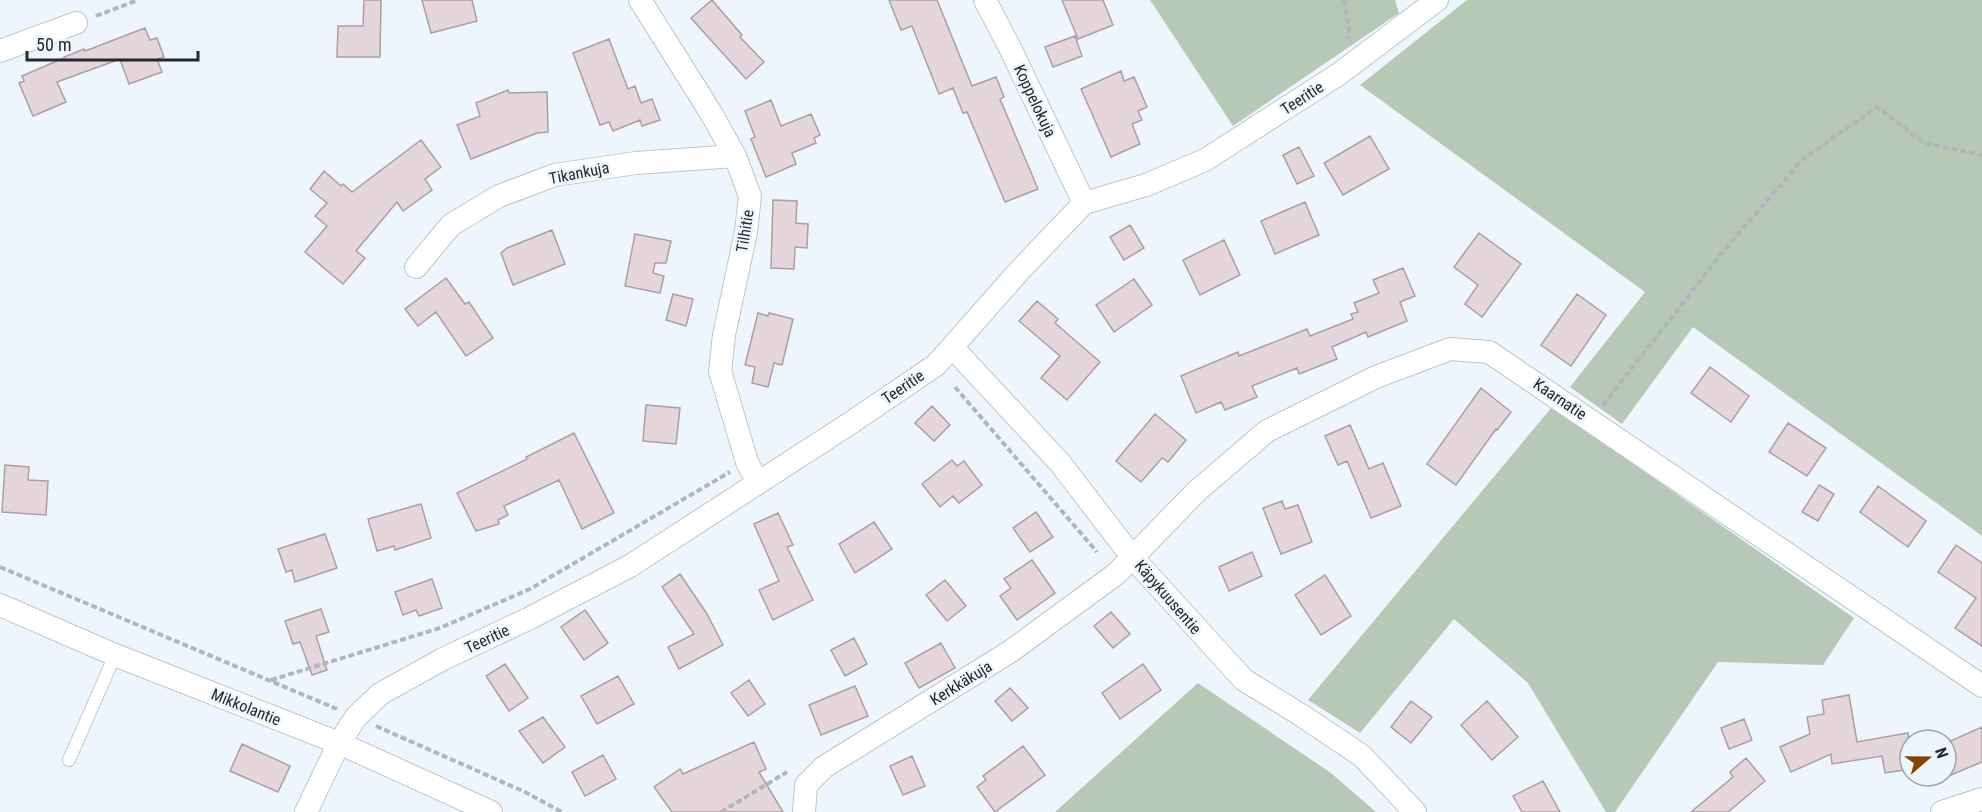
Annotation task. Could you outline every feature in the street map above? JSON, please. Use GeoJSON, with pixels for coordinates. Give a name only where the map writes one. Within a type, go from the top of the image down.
{"type":"FeatureCollection","features":[{"type":"Feature","properties":{"kind":"street","name":"Tilhitie"},"geometry":{"type":"LineString","coordinates":[[640,0],[711,113],[735,156],[750,196],[746,232],[724,335],[720,371],[747,462],[758,483]]}},
{"type":"Feature","properties":{"kind":"street","name":"Koppelokuja"},"geometry":{"type":"LineString","coordinates":[[985,0],[1084,203]]}},
{"type":"Feature","properties":{"kind":"street","name":"Teeritie"},"geometry":{"type":"LineString","coordinates":[[306,812],[339,743],[356,717],[380,694],[443,659],[530,618],[630,566],[758,483],[936,364],[1084,203],[1146,186],[1205,160],[1339,74],[1437,0]]}},
{"type":"Feature","properties":{"kind":"street"},"geometry":{"type":"LineString","coordinates":[[0,51],[76,23]]}},
{"type":"Feature","properties":{"kind":"street","name":"Tikankuja"},"geometry":{"type":"LineString","coordinates":[[416,267],[451,225],[499,196],[555,175],[636,163],[735,156]]}},
{"type":"Feature","properties":{"kind":"street","name":"Käpykuusentie"},"geometry":{"type":"LineString","coordinates":[[953,348],[1060,463],[1133,558],[1244,680],[1362,756],[1415,812]]}},
{"type":"Feature","properties":{"kind":"street","name":"Kaarnatie"},"geometry":{"type":"LineString","coordinates":[[1133,558],[1197,491],[1266,431],[1376,376],[1450,349],[1488,352],[1592,420],[1982,686]]}},
{"type":"Feature","properties":{"kind":"street","name":"Kerkkäkuja"},"geometry":{"type":"LineString","coordinates":[[806,785],[824,767],[1011,651],[1116,574],[1133,558]]}},
{"type":"Feature","properties":{"kind":"street","name":"Mikkolantie"},"geometry":{"type":"LineString","coordinates":[[0,605],[115,655],[339,743],[491,812]]}},
{"type":"Feature","properties":{"kind":"street"},"geometry":{"type":"LineString","coordinates":[[804,812],[806,785]]}},
{"type":"Feature","properties":{"kind":"street"},"geometry":{"type":"LineString","coordinates":[[1942,812],[1982,800]]}},
{"type":"Feature","properties":{"kind":"lane"},"geometry":{"type":"LineString","coordinates":[[69,760],[115,655]]}},
{"type":"Feature","properties":{"kind":"path"},"geometry":{"type":"LineString","coordinates":[[76,23],[138,0]]}},
{"type":"Feature","properties":{"kind":"path"},"geometry":{"type":"LineString","coordinates":[[1339,74],[1349,31],[1344,0]]}},
{"type":"Feature","properties":{"kind":"path"},"geometry":{"type":"LineString","coordinates":[[1592,420],[1722,253],[1803,159],[1877,107],[1924,143],[1982,155]]}},
{"type":"Feature","properties":{"kind":"path"},"geometry":{"type":"LineString","coordinates":[[272,680],[440,628],[530,589],[747,462]]}},
{"type":"Feature","properties":{"kind":"path"},"geometry":{"type":"LineString","coordinates":[[0,567],[272,680],[525,792],[562,812]]}},
{"type":"Feature","properties":{"kind":"path"},"geometry":{"type":"LineString","coordinates":[[721,812],[788,772],[806,785]]}},
{"type":"Feature","properties":{"kind":"green space"},"geometry":{"type":"Polygon","coordinates":[[[1150,0],[1395,0],[1399,13],[1233,126],[1150,0]]]}},
{"type":"Feature","properties":{"kind":"green space"},"geometry":{"type":"Polygon","coordinates":[[[1467,0],[1982,0],[1982,536],[1693,327],[1622,424],[1570,387],[1645,292],[1360,85],[1467,0]]]}},
{"type":"Feature","properties":{"kind":"green space"},"geometry":{"type":"Polygon","coordinates":[[[1552,407],[1854,618],[1823,665],[1718,662],[1615,812],[1606,812],[1528,683],[1454,619],[1360,733],[1308,700],[1552,407]]]}},
{"type":"Feature","properties":{"kind":"green space"},"geometry":{"type":"Polygon","coordinates":[[[1198,683],[1331,773],[1376,812],[1055,812],[1198,683]]]}},
{"type":"Feature","properties":{"kind":"building"},"geometry":{"type":"Polygon","coordinates":[[[364,0],[381,0],[380,57],[337,57],[338,26],[363,26],[364,0]]]}},
{"type":"Feature","properties":{"kind":"building"},"geometry":{"type":"Polygon","coordinates":[[[422,0],[472,0],[477,21],[431,33],[422,0]]]}},
{"type":"Feature","properties":{"kind":"building"},"geometry":{"type":"Polygon","coordinates":[[[712,0],[742,35],[740,37],[764,62],[746,79],[691,18],[712,0]]]}},
{"type":"Feature","properties":{"kind":"building"},"geometry":{"type":"Polygon","coordinates":[[[889,0],[937,0],[972,86],[996,77],[1004,97],[1000,99],[1038,189],[1005,202],[967,112],[963,113],[953,88],[939,94],[912,26],[901,30],[889,0]]]}},
{"type":"Feature","properties":{"kind":"building"},"geometry":{"type":"Polygon","coordinates":[[[1062,0],[1103,0],[1113,25],[1078,39],[1062,0]]]}},
{"type":"Feature","properties":{"kind":"building"},"geometry":{"type":"Polygon","coordinates":[[[145,28],[150,40],[157,38],[164,57],[157,59],[162,72],[129,84],[120,59],[57,82],[66,102],[33,116],[19,83],[24,81],[22,76],[84,49],[85,51],[145,28]]]}},
{"type":"Feature","properties":{"kind":"building"},"geometry":{"type":"Polygon","coordinates":[[[1075,36],[1082,56],[1053,67],[1045,47],[1075,36]]]}},
{"type":"Feature","properties":{"kind":"building"},"geometry":{"type":"Polygon","coordinates":[[[609,39],[628,89],[635,86],[641,103],[652,99],[660,120],[642,126],[640,120],[613,131],[609,122],[600,125],[573,53],[609,39]]]}},
{"type":"Feature","properties":{"kind":"building"},"geometry":{"type":"Polygon","coordinates":[[[1121,71],[1124,81],[1134,77],[1147,107],[1138,111],[1142,120],[1132,124],[1140,144],[1111,157],[1081,89],[1121,71]]]}},
{"type":"Feature","properties":{"kind":"building"},"geometry":{"type":"Polygon","coordinates":[[[508,90],[509,93],[547,92],[548,132],[537,133],[471,159],[457,125],[480,116],[476,103],[508,90]]]}},
{"type":"Feature","properties":{"kind":"building"},"geometry":{"type":"Polygon","coordinates":[[[771,100],[781,126],[811,114],[820,135],[814,138],[816,143],[792,153],[796,164],[766,177],[751,139],[755,137],[745,111],[771,100]]]}},
{"type":"Feature","properties":{"kind":"building"},"geometry":{"type":"Polygon","coordinates":[[[1370,136],[1389,169],[1343,195],[1324,163],[1370,136]]]}},
{"type":"Feature","properties":{"kind":"building"},"geometry":{"type":"Polygon","coordinates":[[[421,140],[441,167],[425,179],[432,190],[403,211],[397,202],[356,251],[365,258],[343,284],[305,252],[327,226],[315,216],[327,203],[310,189],[324,171],[341,186],[343,184],[352,192],[421,140]]]}},
{"type":"Feature","properties":{"kind":"building"},"geometry":{"type":"Polygon","coordinates":[[[1299,147],[1314,176],[1297,184],[1283,155],[1299,147]]]}},
{"type":"Feature","properties":{"kind":"building"},"geometry":{"type":"Polygon","coordinates":[[[773,200],[797,201],[796,223],[808,224],[807,248],[795,247],[794,269],[771,268],[773,200]]]}},
{"type":"Feature","properties":{"kind":"building"},"geometry":{"type":"Polygon","coordinates":[[[1305,202],[1319,235],[1275,254],[1261,221],[1305,202]]]}},
{"type":"Feature","properties":{"kind":"building"},"geometry":{"type":"Polygon","coordinates":[[[1130,225],[1144,248],[1124,260],[1110,237],[1130,225]]]}},
{"type":"Feature","properties":{"kind":"building"},"geometry":{"type":"Polygon","coordinates":[[[552,230],[565,264],[513,285],[501,253],[507,248],[552,230]]]}},
{"type":"Feature","properties":{"kind":"building"},"geometry":{"type":"Polygon","coordinates":[[[1479,233],[1521,264],[1482,317],[1465,304],[1478,285],[1454,267],[1479,233]]]}},
{"type":"Feature","properties":{"kind":"building"},"geometry":{"type":"Polygon","coordinates":[[[635,234],[671,241],[666,263],[655,263],[653,273],[664,276],[660,293],[625,286],[635,234]]]}},
{"type":"Feature","properties":{"kind":"building"},"geometry":{"type":"Polygon","coordinates":[[[1224,240],[1240,275],[1200,295],[1183,260],[1224,240]]]}},
{"type":"Feature","properties":{"kind":"building"},"geometry":{"type":"Polygon","coordinates":[[[1403,268],[1415,296],[1400,302],[1407,321],[1368,337],[1366,332],[1332,347],[1337,359],[1299,374],[1297,368],[1252,386],[1257,397],[1225,410],[1221,402],[1196,413],[1181,376],[1238,352],[1239,356],[1307,329],[1310,336],[1353,319],[1351,314],[1358,312],[1354,303],[1379,293],[1373,280],[1403,268]]]}},
{"type":"Feature","properties":{"kind":"building"},"geometry":{"type":"Polygon","coordinates":[[[446,278],[465,304],[469,302],[493,338],[466,356],[436,312],[418,326],[405,309],[446,278]]]}},
{"type":"Feature","properties":{"kind":"building"},"geometry":{"type":"Polygon","coordinates":[[[1134,279],[1152,305],[1114,332],[1096,305],[1134,279]]]}},
{"type":"Feature","properties":{"kind":"building"},"geometry":{"type":"Polygon","coordinates":[[[673,294],[693,299],[686,326],[666,320],[673,294]]]}},
{"type":"Feature","properties":{"kind":"building"},"geometry":{"type":"Polygon","coordinates":[[[1577,294],[1606,315],[1571,366],[1541,345],[1577,294]]]}},
{"type":"Feature","properties":{"kind":"building"},"geometry":{"type":"Polygon","coordinates":[[[1037,301],[1058,319],[1055,323],[1100,362],[1067,400],[1041,378],[1060,356],[1019,321],[1037,301]]]}},
{"type":"Feature","properties":{"kind":"building"},"geometry":{"type":"Polygon","coordinates":[[[758,313],[768,316],[769,313],[793,319],[782,365],[774,363],[768,387],[752,383],[755,367],[745,365],[758,313]]]}},
{"type":"Feature","properties":{"kind":"building"},"geometry":{"type":"Polygon","coordinates":[[[1710,367],[1749,396],[1731,422],[1691,393],[1710,367]]]}},
{"type":"Feature","properties":{"kind":"building"},"geometry":{"type":"Polygon","coordinates":[[[1481,388],[1511,412],[1456,485],[1427,464],[1481,388]]]}},
{"type":"Feature","properties":{"kind":"building"},"geometry":{"type":"Polygon","coordinates":[[[646,405],[680,408],[676,444],[643,441],[646,405]]]}},
{"type":"Feature","properties":{"kind":"building"},"geometry":{"type":"Polygon","coordinates":[[[932,406],[950,425],[934,441],[915,423],[932,406]]]}},
{"type":"Feature","properties":{"kind":"building"},"geometry":{"type":"Polygon","coordinates":[[[1155,414],[1186,440],[1168,462],[1162,458],[1141,482],[1116,461],[1155,414]]]}},
{"type":"Feature","properties":{"kind":"building"},"geometry":{"type":"Polygon","coordinates":[[[1788,423],[1826,448],[1807,476],[1769,452],[1788,423]]]}},
{"type":"Feature","properties":{"kind":"building"},"geometry":{"type":"Polygon","coordinates":[[[1350,425],[1369,469],[1383,463],[1401,506],[1371,518],[1347,461],[1338,465],[1325,436],[1350,425]]]}},
{"type":"Feature","properties":{"kind":"building"},"geometry":{"type":"Polygon","coordinates":[[[574,433],[614,513],[582,529],[559,480],[504,506],[508,515],[498,520],[499,524],[476,531],[457,493],[574,433]]]}},
{"type":"Feature","properties":{"kind":"building"},"geometry":{"type":"Polygon","coordinates":[[[952,460],[957,466],[964,461],[982,485],[959,503],[953,496],[940,507],[922,484],[952,460]]]}},
{"type":"Feature","properties":{"kind":"building"},"geometry":{"type":"Polygon","coordinates":[[[5,465],[29,467],[28,480],[48,481],[46,515],[2,512],[5,465]]]}},
{"type":"Feature","properties":{"kind":"building"},"geometry":{"type":"Polygon","coordinates":[[[1819,485],[1834,494],[1818,521],[1802,512],[1819,485]]]}},
{"type":"Feature","properties":{"kind":"building"},"geometry":{"type":"Polygon","coordinates":[[[1878,486],[1926,521],[1908,547],[1860,512],[1878,486]]]}},
{"type":"Feature","properties":{"kind":"building"},"geometry":{"type":"Polygon","coordinates":[[[1282,501],[1285,509],[1298,505],[1312,542],[1281,554],[1263,508],[1282,501]]]}},
{"type":"Feature","properties":{"kind":"building"},"geometry":{"type":"Polygon","coordinates":[[[421,504],[431,538],[395,550],[394,546],[377,551],[368,519],[421,504]]]}},
{"type":"Feature","properties":{"kind":"building"},"geometry":{"type":"Polygon","coordinates":[[[1036,512],[1053,537],[1030,552],[1013,528],[1036,512]]]}},
{"type":"Feature","properties":{"kind":"building"},"geometry":{"type":"Polygon","coordinates":[[[778,513],[793,545],[787,547],[813,600],[773,620],[759,590],[779,581],[754,524],[778,513]]]}},
{"type":"Feature","properties":{"kind":"building"},"geometry":{"type":"Polygon","coordinates":[[[874,522],[892,549],[855,573],[839,544],[874,522]]]}},
{"type":"Feature","properties":{"kind":"building"},"geometry":{"type":"Polygon","coordinates":[[[325,534],[337,568],[295,582],[292,570],[286,572],[278,549],[325,534]]]}},
{"type":"Feature","properties":{"kind":"building"},"geometry":{"type":"Polygon","coordinates":[[[1956,545],[1982,563],[1982,646],[1955,628],[1976,598],[1938,572],[1956,545]]]}},
{"type":"Feature","properties":{"kind":"building"},"geometry":{"type":"Polygon","coordinates":[[[1252,552],[1262,576],[1229,591],[1219,567],[1252,552]]]}},
{"type":"Feature","properties":{"kind":"building"},"geometry":{"type":"Polygon","coordinates":[[[1032,560],[1055,593],[1017,620],[1000,596],[1011,588],[1004,579],[1032,560]]]}},
{"type":"Feature","properties":{"kind":"building"},"geometry":{"type":"Polygon","coordinates":[[[680,574],[707,614],[723,645],[679,669],[668,647],[694,634],[662,587],[680,574]]]}},
{"type":"Feature","properties":{"kind":"building"},"geometry":{"type":"Polygon","coordinates":[[[1325,575],[1351,616],[1321,635],[1295,595],[1325,575]]]}},
{"type":"Feature","properties":{"kind":"building"},"geometry":{"type":"Polygon","coordinates":[[[432,579],[442,608],[419,616],[416,610],[403,615],[395,592],[432,579]]]}},
{"type":"Feature","properties":{"kind":"building"},"geometry":{"type":"Polygon","coordinates":[[[945,580],[966,606],[947,621],[926,595],[945,580]]]}},
{"type":"Feature","properties":{"kind":"building"},"geometry":{"type":"Polygon","coordinates":[[[321,609],[329,632],[316,636],[327,670],[312,675],[300,642],[293,644],[285,621],[321,609]]]}},
{"type":"Feature","properties":{"kind":"building"},"geometry":{"type":"Polygon","coordinates":[[[585,610],[608,643],[584,660],[561,627],[585,610]]]}},
{"type":"Feature","properties":{"kind":"building"},"geometry":{"type":"Polygon","coordinates":[[[1111,612],[1130,634],[1113,648],[1094,626],[1111,612]]]}},
{"type":"Feature","properties":{"kind":"building"},"geometry":{"type":"Polygon","coordinates":[[[854,638],[867,664],[845,676],[831,650],[854,638]]]}},
{"type":"Feature","properties":{"kind":"building"},"geometry":{"type":"Polygon","coordinates":[[[941,643],[955,668],[919,688],[905,663],[941,643]]]}},
{"type":"Feature","properties":{"kind":"building"},"geometry":{"type":"Polygon","coordinates":[[[505,664],[528,698],[509,711],[486,676],[505,664]]]}},
{"type":"Feature","properties":{"kind":"building"},"geometry":{"type":"Polygon","coordinates":[[[1143,664],[1161,690],[1120,719],[1102,693],[1143,664]]]}},
{"type":"Feature","properties":{"kind":"building"},"geometry":{"type":"Polygon","coordinates":[[[618,676],[634,704],[597,724],[581,696],[618,676]]]}},
{"type":"Feature","properties":{"kind":"building"},"geometry":{"type":"Polygon","coordinates":[[[749,680],[765,704],[748,716],[731,693],[749,680]]]}},
{"type":"Feature","properties":{"kind":"building"},"geometry":{"type":"Polygon","coordinates":[[[855,686],[868,716],[821,735],[809,705],[855,686]]]}},
{"type":"Feature","properties":{"kind":"building"},"geometry":{"type":"Polygon","coordinates":[[[1010,688],[1028,708],[1012,721],[995,701],[1010,688]]]}},
{"type":"Feature","properties":{"kind":"building"},"geometry":{"type":"Polygon","coordinates":[[[1849,695],[1857,742],[1898,735],[1898,771],[1885,773],[1882,756],[1832,764],[1831,754],[1791,772],[1780,747],[1810,734],[1807,717],[1824,714],[1822,700],[1849,695]]]}},
{"type":"Feature","properties":{"kind":"building"},"geometry":{"type":"Polygon","coordinates":[[[1411,701],[1432,717],[1411,743],[1391,727],[1411,701]]]}},
{"type":"Feature","properties":{"kind":"building"},"geometry":{"type":"Polygon","coordinates":[[[1487,701],[1518,737],[1492,760],[1461,725],[1487,701]]]}},
{"type":"Feature","properties":{"kind":"building"},"geometry":{"type":"Polygon","coordinates":[[[543,717],[565,747],[543,763],[519,731],[543,717]]]}},
{"type":"Feature","properties":{"kind":"building"},"geometry":{"type":"Polygon","coordinates":[[[1744,719],[1752,740],[1729,749],[1721,728],[1744,719]]]}},
{"type":"Feature","properties":{"kind":"building"},"geometry":{"type":"Polygon","coordinates":[[[1982,727],[1982,762],[1958,772],[1958,738],[1982,727]]]}},
{"type":"Feature","properties":{"kind":"building"},"geometry":{"type":"Polygon","coordinates":[[[754,742],[766,769],[759,772],[783,812],[672,812],[654,787],[680,769],[683,774],[754,742]]]}},
{"type":"Feature","properties":{"kind":"building"},"geometry":{"type":"Polygon","coordinates":[[[242,744],[290,766],[278,792],[230,771],[242,744]]]}},
{"type":"Feature","properties":{"kind":"building"},"geometry":{"type":"Polygon","coordinates":[[[1023,746],[1045,775],[995,812],[977,787],[986,780],[983,776],[1023,746]]]}},
{"type":"Feature","properties":{"kind":"building"},"geometry":{"type":"Polygon","coordinates":[[[603,755],[616,779],[585,796],[572,772],[603,755]]]}},
{"type":"Feature","properties":{"kind":"building"},"geometry":{"type":"Polygon","coordinates":[[[912,756],[925,786],[903,795],[890,766],[912,756]]]}},
{"type":"Feature","properties":{"kind":"building"},"geometry":{"type":"Polygon","coordinates":[[[1746,758],[1765,781],[1728,812],[1691,812],[1733,777],[1730,772],[1746,758]]]}},
{"type":"Feature","properties":{"kind":"building"},"geometry":{"type":"Polygon","coordinates":[[[1543,781],[1560,812],[1522,812],[1513,796],[1543,781]]]}}]}
